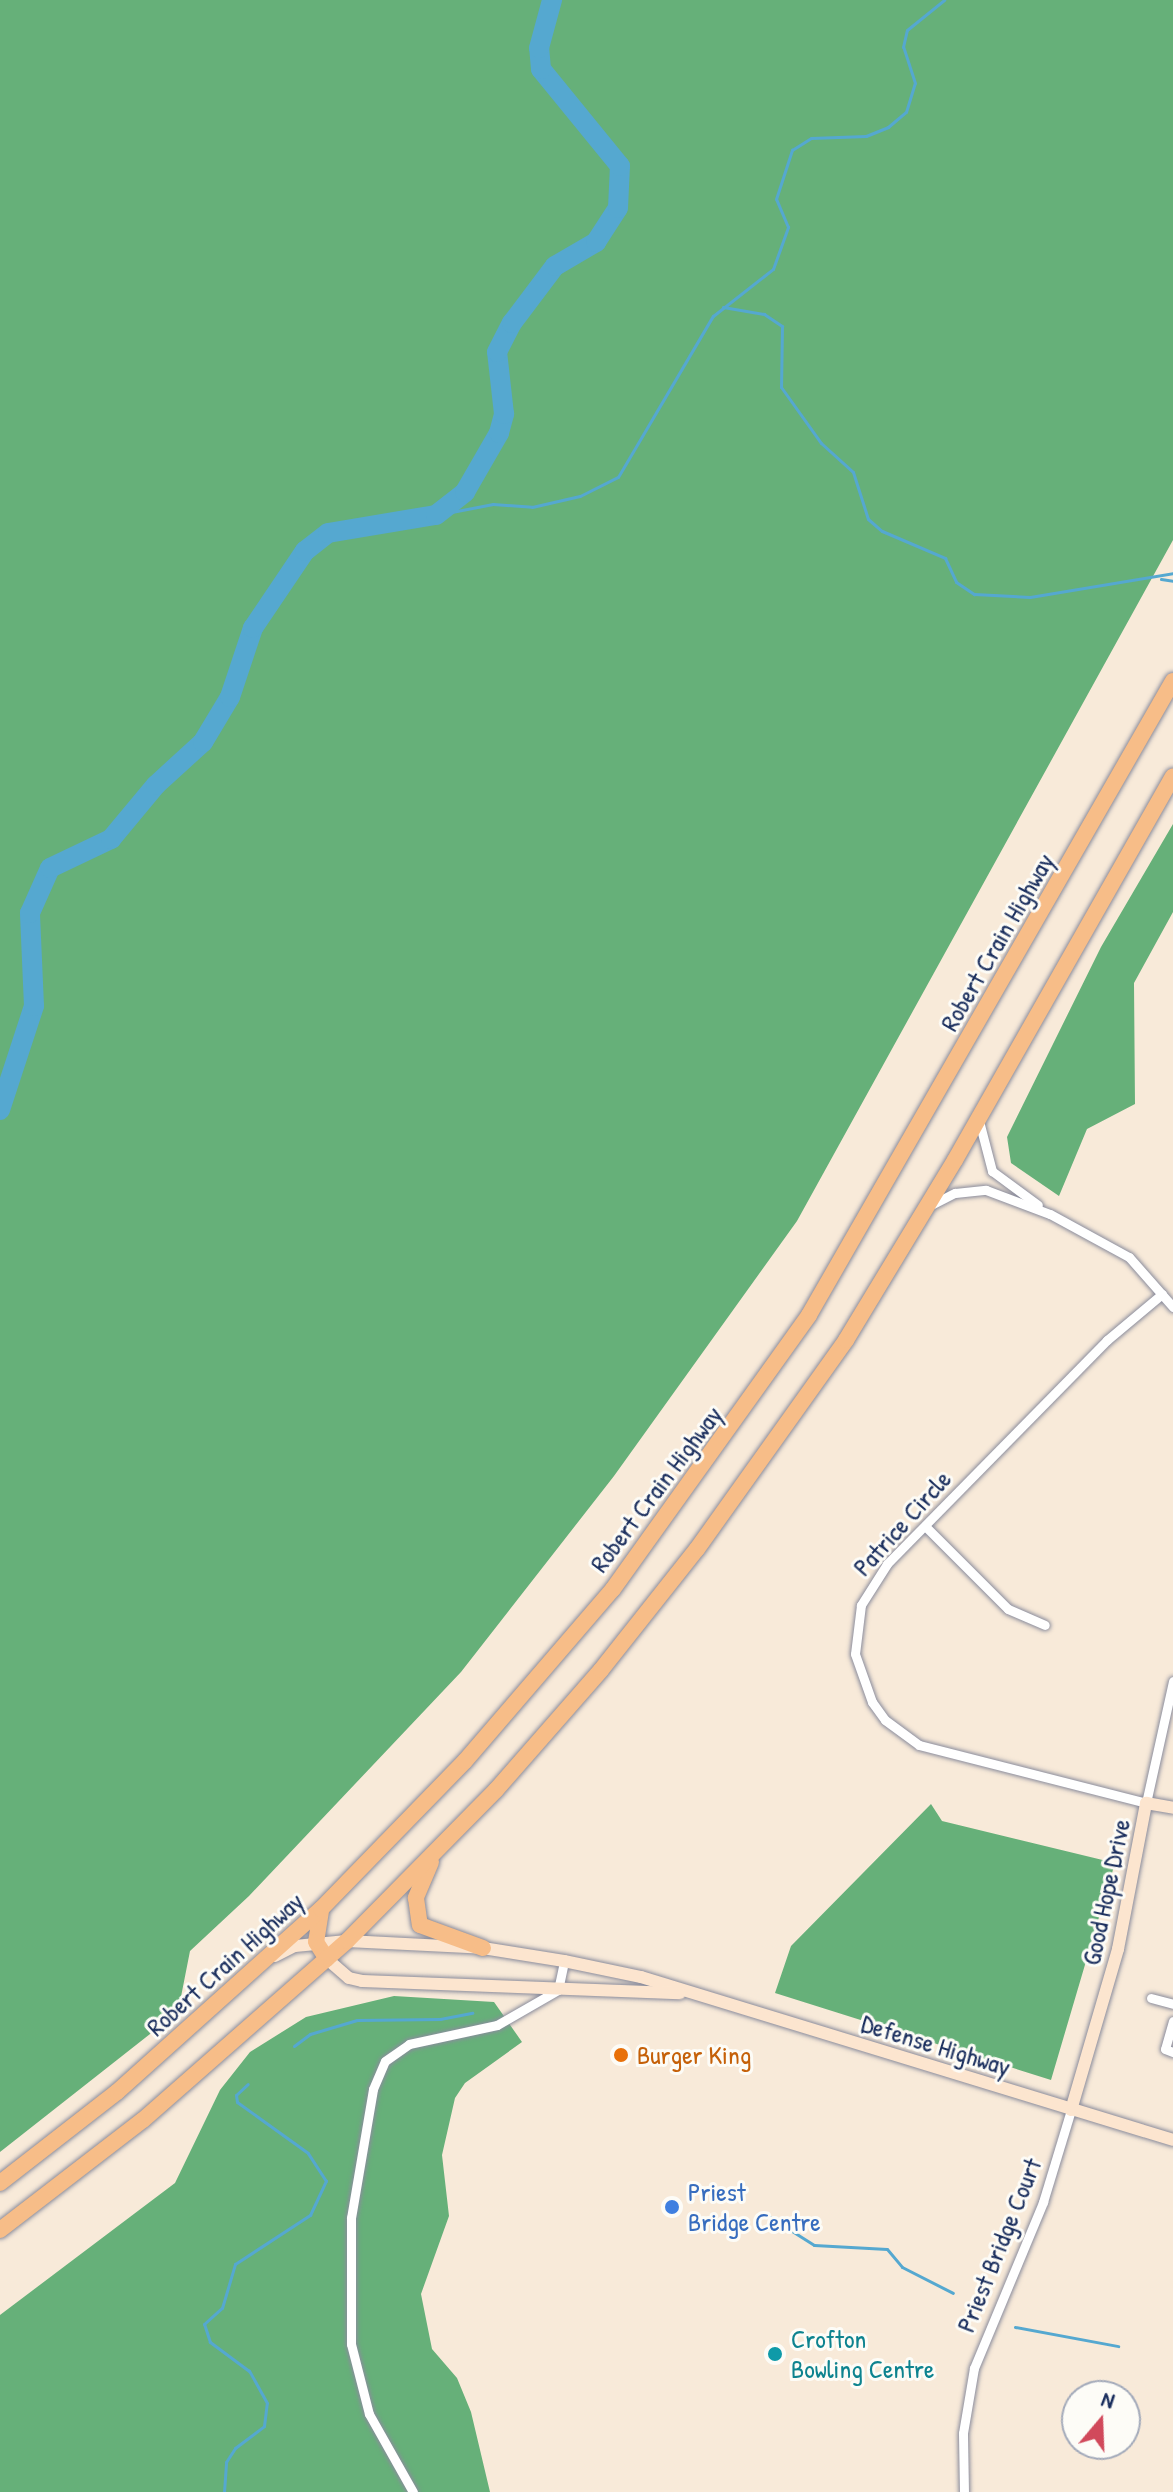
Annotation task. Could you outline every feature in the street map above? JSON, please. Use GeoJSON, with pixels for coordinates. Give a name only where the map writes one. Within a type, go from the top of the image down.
{"type":"FeatureCollection","features":[{"type":"Feature","properties":{"kind":"highway","name":"Robert Crain Highway"},"geometry":{"type":"LineString","coordinates":[[0,2183],[117,2092],[272,1957],[522,1698],[613,1589],[731,1429],[849,1248],[1173,681]]}},
{"type":"Feature","properties":{"kind":"highway"},"geometry":{"type":"LineString","coordinates":[[0,2230],[143,2120],[347,1941],[434,1854],[573,1702],[697,1549],[814,1388],[927,1207],[1173,777]]}},
{"type":"Feature","properties":{"kind":"highway"},"geometry":{"type":"LineString","coordinates":[[434,1854],[416,1898],[416,1916],[425,1930],[483,1948]]}},
{"type":"Feature","properties":{"kind":"highway"},"geometry":{"type":"LineString","coordinates":[[321,1909],[316,1942],[327,1959]]}},
{"type":"Feature","properties":{"kind":"main road"},"geometry":{"type":"LineString","coordinates":[[1146,1803],[1173,1808]]}},
{"type":"Feature","properties":{"kind":"main road","name":"Good Hope Drive"},"geometry":{"type":"LineString","coordinates":[[1071,2110],[1118,1949],[1146,1803]]}},
{"type":"Feature","properties":{"kind":"main road","name":"Defense Highway"},"geometry":{"type":"LineString","coordinates":[[272,1957],[316,1942],[347,1941],[483,1948],[564,1961],[641,1977],[1173,2140]]}},
{"type":"Feature","properties":{"kind":"main road","name":"Defense Highway"},"geometry":{"type":"LineString","coordinates":[[327,1959],[349,1978],[362,1981],[686,1993]]}},
{"type":"Feature","properties":{"kind":"street"},"geometry":{"type":"LineString","coordinates":[[979,1119],[992,1171],[1050,1214],[1129,1257],[1173,1307]]}},
{"type":"Feature","properties":{"kind":"street"},"geometry":{"type":"LineString","coordinates":[[927,1207],[955,1193],[986,1190],[1050,1214]]}},
{"type":"Feature","properties":{"kind":"street","name":"Patrice Circle"},"geometry":{"type":"LineString","coordinates":[[1146,1803],[919,1745],[885,1720],[861,1679],[855,1654],[858,1618],[873,1582],[1107,1340],[1162,1294]]}},
{"type":"Feature","properties":{"kind":"street"},"geometry":{"type":"LineString","coordinates":[[925,1526],[1008,1609],[1045,1625]]}},
{"type":"Feature","properties":{"kind":"street","name":"Good Hope Drive"},"geometry":{"type":"LineString","coordinates":[[1146,1803],[1173,1681]]}},
{"type":"Feature","properties":{"kind":"street"},"geometry":{"type":"LineString","coordinates":[[413,2492],[369,2414],[351,2344],[351,2218],[373,2089],[385,2061],[409,2044],[497,2025],[558,1990],[564,1961]]}},
{"type":"Feature","properties":{"kind":"street"},"geometry":{"type":"LineString","coordinates":[[1151,1998],[1173,2004]]}},
{"type":"Feature","properties":{"kind":"street"},"geometry":{"type":"LineString","coordinates":[[1173,2021],[1165,2049],[1173,2052]]}},
{"type":"Feature","properties":{"kind":"street","name":"Priest Bridge Court"},"geometry":{"type":"LineString","coordinates":[[964,2492],[963,2433],[974,2368],[1043,2202],[1071,2110]]}},
{"type":"Feature","properties":{"kind":"green space"},"geometry":{"type":"Polygon","coordinates":[[[0,0],[1173,0],[1173,540],[797,1221],[614,1476],[461,1672],[249,1896],[190,1951],[178,2012],[0,2152],[0,0]]]}},
{"type":"Feature","properties":{"kind":"green space"},"geometry":{"type":"Polygon","coordinates":[[[1173,824],[1173,912],[1134,983],[1135,1104],[1087,1129],[1059,1196],[1011,1163],[1007,1137],[1101,947],[1173,824]]]}},
{"type":"Feature","properties":{"kind":"green space"},"geometry":{"type":"Polygon","coordinates":[[[931,1804],[942,1821],[1115,1863],[1051,2080],[775,1993],[791,1946],[931,1804]]]}},
{"type":"Feature","properties":{"kind":"green space"},"geometry":{"type":"Polygon","coordinates":[[[394,1996],[494,2002],[522,2042],[465,2083],[455,2098],[442,2155],[449,2216],[421,2294],[432,2349],[457,2378],[471,2412],[490,2492],[0,2492],[0,2315],[175,2183],[220,2090],[250,2052],[306,2017],[394,1996]]]}},
{"type":"Feature","properties":{"kind":"waterway"},"geometry":{"type":"LineString","coordinates":[[0,1110],[34,1006],[30,913],[50,868],[111,839],[156,785],[203,742],[230,697],[253,628],[305,551],[328,533],[436,515],[465,492],[499,433],[504,414],[497,352],[512,323],[555,266],[596,242],[618,208],[620,166],[541,69],[539,48],[552,0]]}},
{"type":"Feature","properties":{"kind":"waterway"},"geometry":{"type":"LineString","coordinates":[[436,515],[493,504],[532,507],[580,496],[618,477],[713,316],[773,269],[788,227],[776,199],[792,150],[811,138],[866,136],[888,127],[906,112],[915,83],[903,47],[907,30],[944,0]]}},
{"type":"Feature","properties":{"kind":"waterway"},"geometry":{"type":"LineString","coordinates":[[723,307],[764,314],[782,326],[781,387],[821,443],[853,472],[868,519],[882,531],[945,558],[956,582],[974,594],[1030,597],[1173,573]]}},
{"type":"Feature","properties":{"kind":"waterway"},"geometry":{"type":"LineString","coordinates":[[1161,579],[1173,581]]}},
{"type":"Feature","properties":{"kind":"waterway"},"geometry":{"type":"LineString","coordinates":[[294,2046],[310,2034],[357,2020],[440,2019],[472,2013]]}},
{"type":"Feature","properties":{"kind":"waterway"},"geometry":{"type":"LineString","coordinates":[[224,2492],[226,2462],[235,2448],[264,2426],[267,2403],[249,2371],[210,2342],[204,2324],[222,2308],[235,2264],[310,2215],[326,2181],[308,2153],[237,2102],[236,2095],[248,2084]]}},
{"type":"Feature","properties":{"kind":"waterway"},"geometry":{"type":"LineString","coordinates":[[765,2214],[814,2245],[887,2249],[902,2267],[953,2293]]}},
{"type":"Feature","properties":{"kind":"waterway"},"geometry":{"type":"LineString","coordinates":[[1015,2327],[1118,2346]]}},
{"type":"Feature","properties":{"kind":"place","name":"Burger King"},"geometry":{"type":"Point","coordinates":[621,2055]}},
{"type":"Feature","properties":{"kind":"place","name":"Priest Bridge Centre"},"geometry":{"type":"Point","coordinates":[672,2207]}},
{"type":"Feature","properties":{"kind":"place","name":"Crofton Bowling Centre"},"geometry":{"type":"Point","coordinates":[775,2354]}}]}
